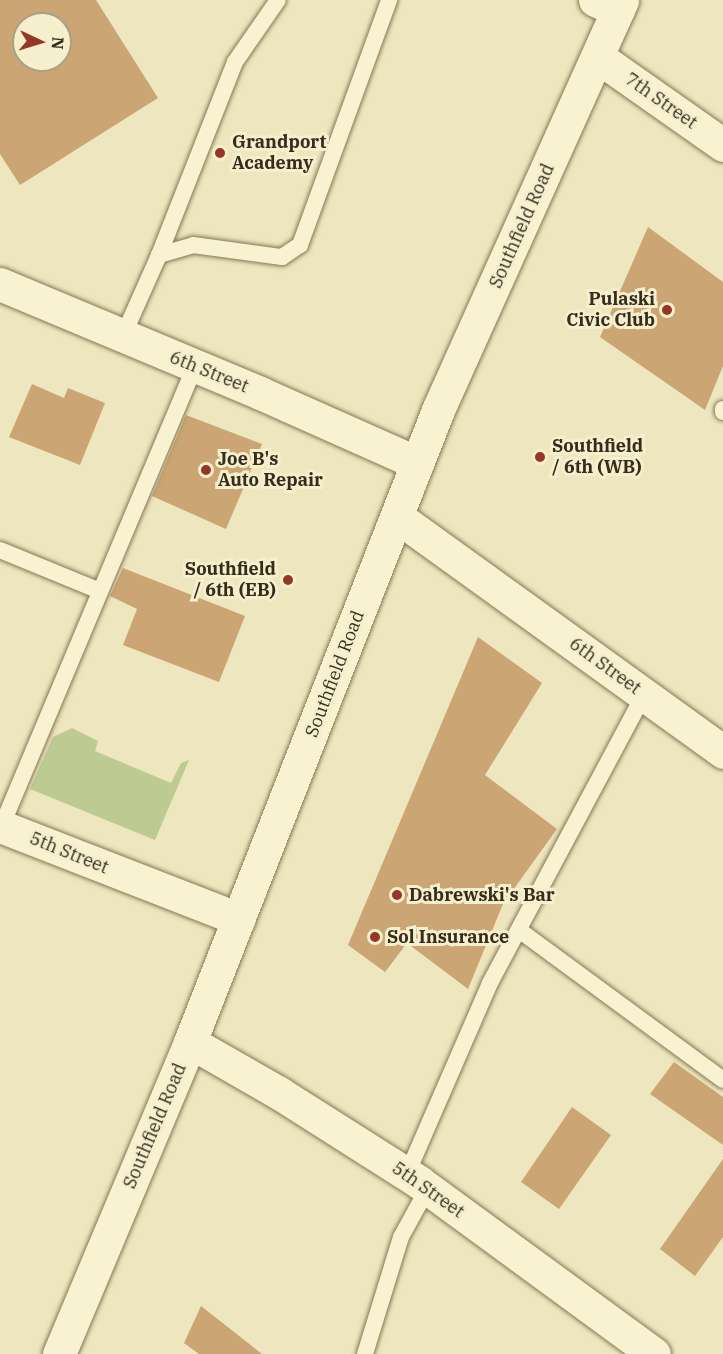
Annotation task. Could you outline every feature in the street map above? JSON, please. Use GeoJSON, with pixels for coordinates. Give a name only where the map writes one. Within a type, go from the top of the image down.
{"type":"FeatureCollection","features":[{"type":"Feature","properties":{"kind":"street","name":"Southfield Road"},"geometry":{"type":"LineString","coordinates":[[59,1354],[190,1042],[399,518],[417,463],[598,57],[611,3]]}},
{"type":"Feature","properties":{"kind":"street","name":"7th Street"},"geometry":{"type":"LineString","coordinates":[[598,57],[723,145]]}},
{"type":"Feature","properties":{"kind":"street","name":"6th Street"},"geometry":{"type":"LineString","coordinates":[[0,284],[417,463]]}},
{"type":"Feature","properties":{"kind":"street","name":"6th Street"},"geometry":{"type":"LineString","coordinates":[[399,518],[723,752]]}},
{"type":"Feature","properties":{"kind":"street","name":"5th Street"},"geometry":{"type":"LineString","coordinates":[[0,827],[239,919]]}},
{"type":"Feature","properties":{"kind":"street","name":"5th Street"},"geometry":{"type":"LineString","coordinates":[[190,1042],[279,1093],[417,1181],[654,1354]]}},
{"type":"Feature","properties":{"kind":"lane"},"geometry":{"type":"LineString","coordinates":[[123,336],[159,255],[235,62],[278,0]]}},
{"type":"Feature","properties":{"kind":"lane"},"geometry":{"type":"LineString","coordinates":[[159,255],[193,245],[282,257],[300,245],[389,0]]}},
{"type":"Feature","properties":{"kind":"lane"},"geometry":{"type":"LineString","coordinates":[[0,827],[195,366]]}},
{"type":"Feature","properties":{"kind":"lane"},"geometry":{"type":"LineString","coordinates":[[0,550],[100,591]]}},
{"type":"Feature","properties":{"kind":"lane"},"geometry":{"type":"LineString","coordinates":[[365,1354],[417,1181],[490,983],[644,695]]}},
{"type":"Feature","properties":{"kind":"lane"},"geometry":{"type":"LineString","coordinates":[[519,930],[723,1080]]}},
{"type":"Feature","properties":{"kind":"green space"},"geometry":{"type":"Polygon","coordinates":[[[72,728],[98,741],[95,751],[171,783],[181,763],[189,760],[155,840],[30,789],[53,737],[72,728]]]}},
{"type":"Feature","properties":{"kind":"building"},"geometry":{"type":"Polygon","coordinates":[[[0,0],[96,0],[158,98],[20,185],[0,154],[0,0]]]}},
{"type":"Feature","properties":{"kind":"building","name":"Pulaski Civic Club"},"geometry":{"type":"Polygon","coordinates":[[[648,227],[723,282],[723,366],[705,410],[600,337],[648,227]]]}},
{"type":"Feature","properties":{"kind":"building"},"geometry":{"type":"Polygon","coordinates":[[[32,384],[64,398],[68,388],[105,403],[80,465],[9,437],[32,384]]]}},
{"type":"Feature","properties":{"kind":"building","name":"Joe B's Auto Repair"},"geometry":{"type":"Polygon","coordinates":[[[186,415],[262,444],[226,529],[152,496],[186,415]]]}},
{"type":"Feature","properties":{"kind":"building"},"geometry":{"type":"Polygon","coordinates":[[[123,568],[245,616],[219,682],[123,645],[137,609],[110,596],[123,568]]]}},
{"type":"Feature","properties":{"kind":"building"},"geometry":{"type":"Polygon","coordinates":[[[478,637],[542,683],[485,775],[557,829],[503,904],[468,989],[407,943],[385,972],[348,945],[478,637]]]}},
{"type":"Feature","properties":{"kind":"building"},"geometry":{"type":"Polygon","coordinates":[[[674,1062],[723,1097],[723,1145],[650,1094],[674,1062]]]}},
{"type":"Feature","properties":{"kind":"building"},"geometry":{"type":"Polygon","coordinates":[[[572,1107],[611,1135],[559,1209],[521,1182],[572,1107]]]}},
{"type":"Feature","properties":{"kind":"building"},"geometry":{"type":"Polygon","coordinates":[[[723,1159],[723,1237],[695,1276],[660,1249],[723,1159]]]}},
{"type":"Feature","properties":{"kind":"building"},"geometry":{"type":"Polygon","coordinates":[[[201,1306],[262,1354],[199,1354],[184,1343],[201,1306]]]}},
{"type":"Feature","properties":{"kind":"place","name":"Grandport Academy"},"geometry":{"type":"Point","coordinates":[220,153]}},
{"type":"Feature","properties":{"kind":"place","name":"Pulaski Civic Club"},"geometry":{"type":"Point","coordinates":[667,310]}},
{"type":"Feature","properties":{"kind":"place","name":"Southfield / 6th (WB)"},"geometry":{"type":"Point","coordinates":[540,457]}},
{"type":"Feature","properties":{"kind":"place","name":"Joe B's Auto Repair"},"geometry":{"type":"Point","coordinates":[206,470]}},
{"type":"Feature","properties":{"kind":"place","name":"Southfield / 6th (EB)"},"geometry":{"type":"Point","coordinates":[288,580]}},
{"type":"Feature","properties":{"kind":"place","name":"Dabrewski's Bar"},"geometry":{"type":"Point","coordinates":[397,895]}},
{"type":"Feature","properties":{"kind":"place","name":"Sol Insurance"},"geometry":{"type":"Point","coordinates":[375,937]}}]}
